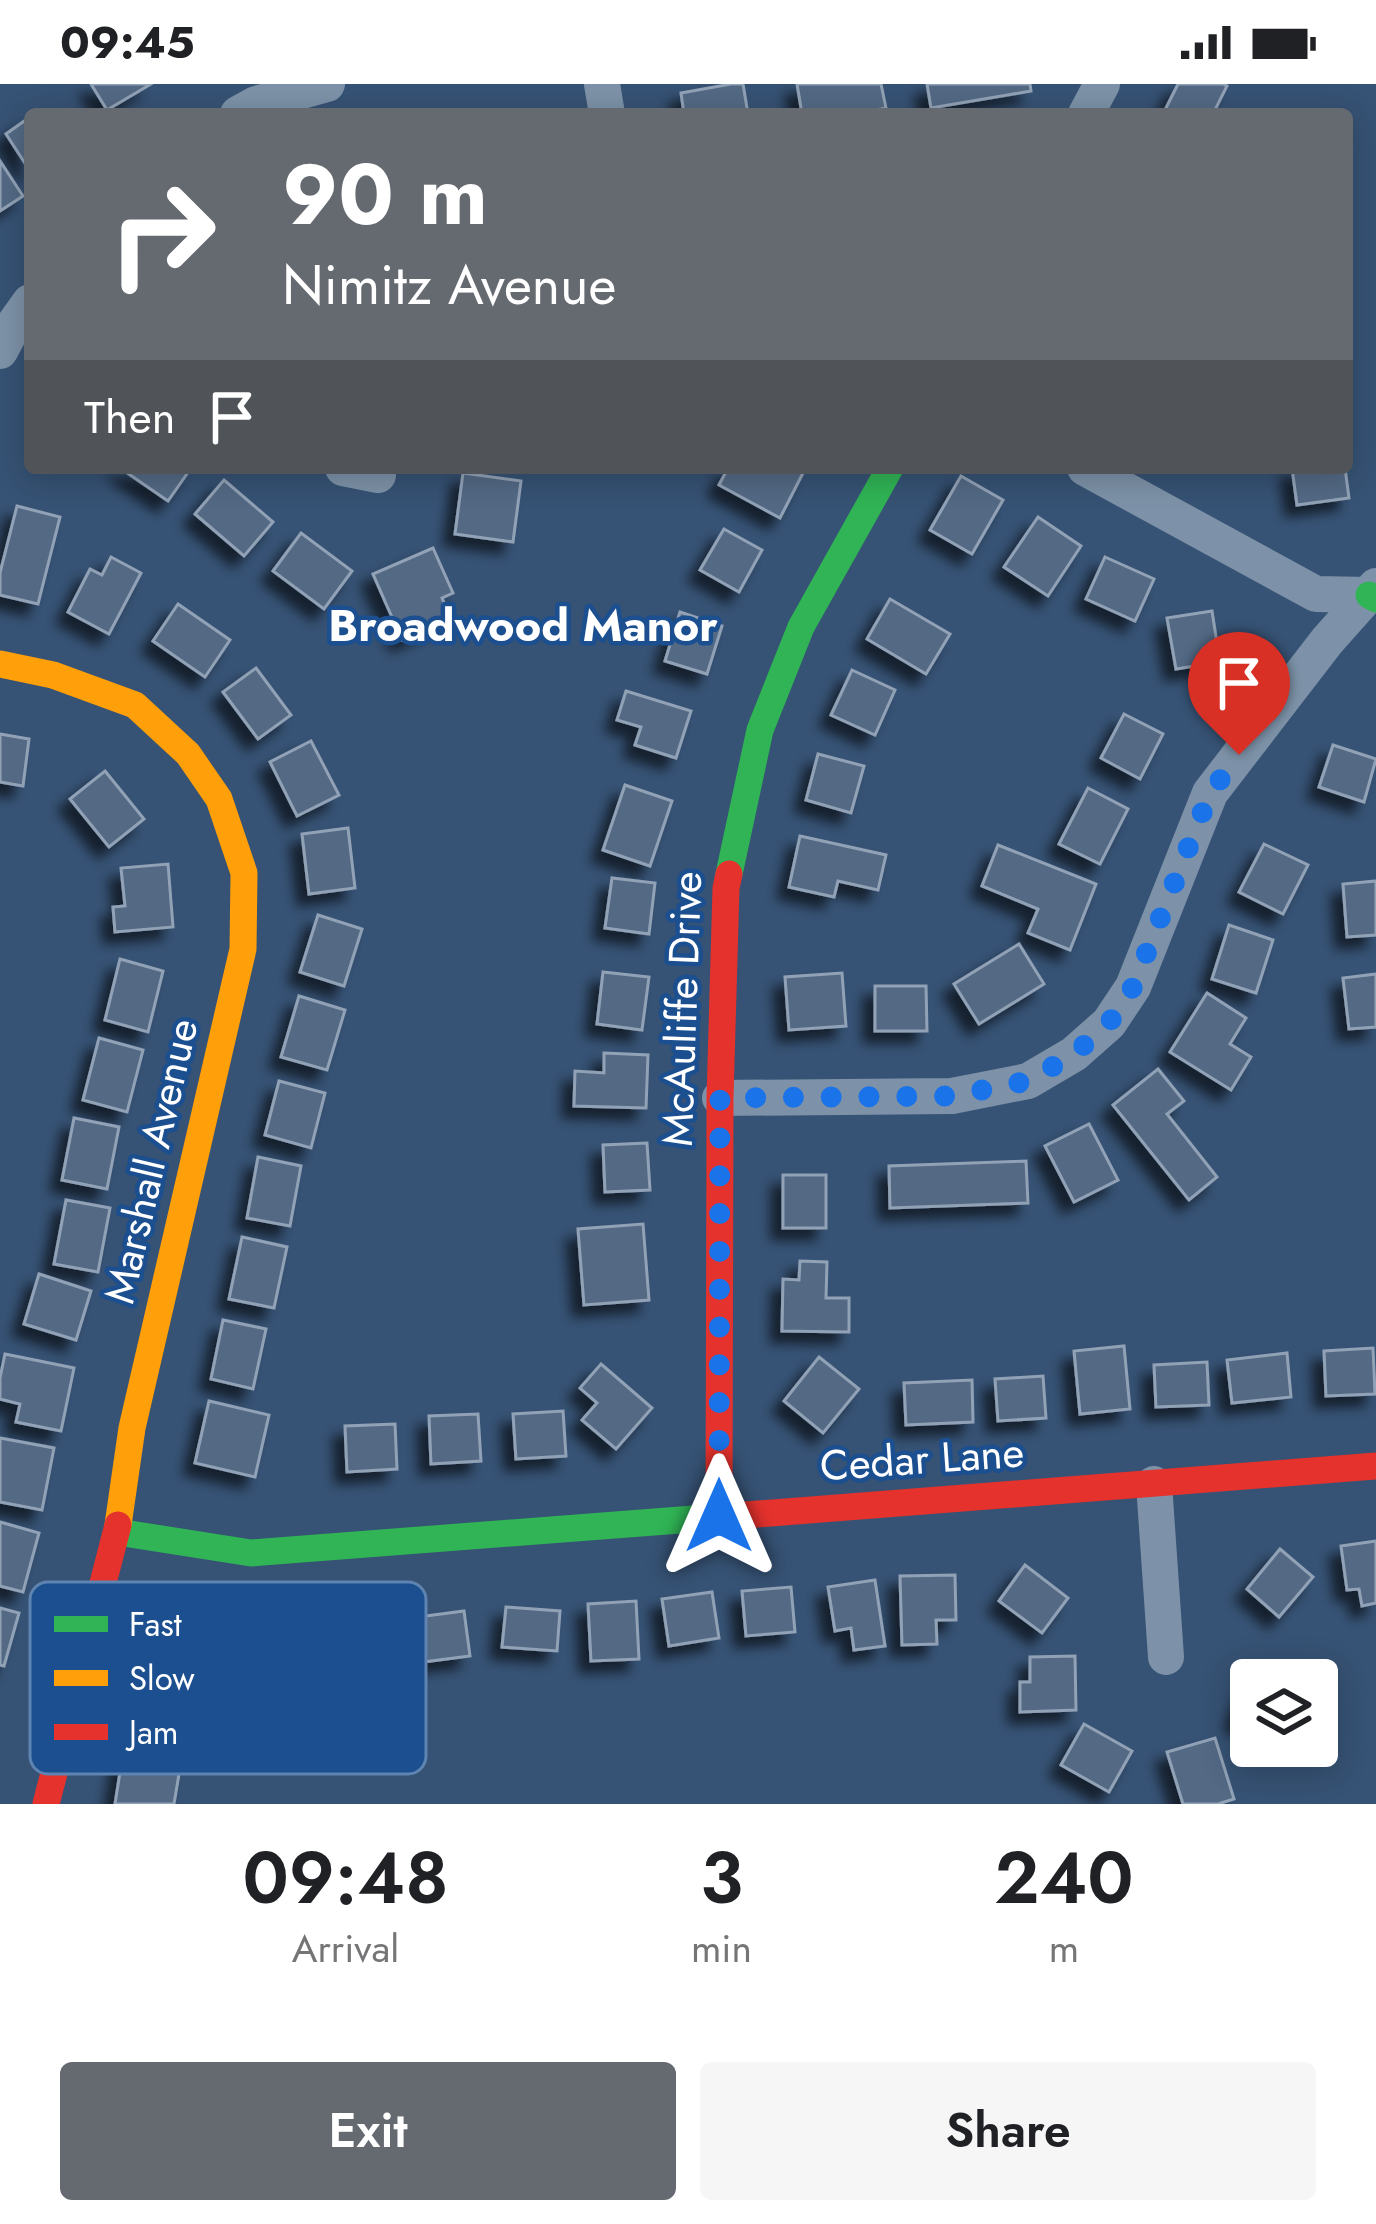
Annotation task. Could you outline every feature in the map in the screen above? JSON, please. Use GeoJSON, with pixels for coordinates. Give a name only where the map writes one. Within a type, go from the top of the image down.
{"type":"FeatureCollection","features":[{"type":"Feature","properties":{"kind":"street"},"geometry":{"type":"LineString","coordinates":[[249,108],[327,84]]}},
{"type":"Feature","properties":{"kind":"street"},"geometry":{"type":"LineString","coordinates":[[0,351],[24,310]]}},
{"type":"Feature","properties":{"kind":"street","name":"McAuliffe Drive"},"geometry":{"type":"LineString","coordinates":[[719,1516],[720,1098],[726,888],[760,730],[801,627],[887,474]]}},
{"type":"Feature","properties":{"kind":"street"},"geometry":{"type":"LineString","coordinates":[[1096,474],[1316,594],[1374,594]]}},
{"type":"Feature","properties":{"kind":"street"},"geometry":{"type":"LineString","coordinates":[[720,1098],[952,1096],[1028,1081],[1074,1054],[1109,1023],[1133,987],[1210,793],[1327,641],[1374,594]]}},
{"type":"Feature","properties":{"kind":"street","name":"Marshall Avenue"},"geometry":{"type":"LineString","coordinates":[[0,664],[53,675],[135,705],[188,754],[219,799],[244,873],[243,949],[132,1428],[117,1532],[104,1582]]}},
{"type":"Feature","properties":{"kind":"street","name":"Cedar Lane"},"geometry":{"type":"LineString","coordinates":[[117,1532],[251,1552],[1376,1466]]}},
{"type":"Feature","properties":{"kind":"street"},"geometry":{"type":"LineString","coordinates":[[1154,1484],[1166,1657]]}},
{"type":"Feature","properties":{"kind":"street","name":"Marshall Avenue"},"geometry":{"type":"LineString","coordinates":[[46,1804],[54,1774]]}},
{"type":"Feature","properties":{"kind":"building"},"geometry":{"type":"Polygon","coordinates":[[[91,84],[151,84],[110,108],[91,84]]]}},
{"type":"Feature","properties":{"kind":"building"},"geometry":{"type":"Polygon","coordinates":[[[743,84],[747,108],[683,108],[681,93],[743,84]]]}},
{"type":"Feature","properties":{"kind":"building"},"geometry":{"type":"Polygon","coordinates":[[[797,84],[881,84],[886,108],[801,108],[797,84]]]}},
{"type":"Feature","properties":{"kind":"building"},"geometry":{"type":"Polygon","coordinates":[[[927,84],[1030,84],[1031,91],[931,108],[927,84]]]}},
{"type":"Feature","properties":{"kind":"building"},"geometry":{"type":"Polygon","coordinates":[[[1178,84],[1227,86],[1216,108],[1166,108],[1178,84]]]}},
{"type":"Feature","properties":{"kind":"building"},"geometry":{"type":"Polygon","coordinates":[[[24,121],[24,162],[6,134],[24,121]]]}},
{"type":"Feature","properties":{"kind":"building"},"geometry":{"type":"Polygon","coordinates":[[[0,161],[23,196],[0,211],[0,161]]]}},
{"type":"Feature","properties":{"kind":"building"},"geometry":{"type":"Polygon","coordinates":[[[129,474],[187,474],[168,501],[129,474]]]}},
{"type":"Feature","properties":{"kind":"building"},"geometry":{"type":"Polygon","coordinates":[[[463,474],[521,481],[513,542],[455,534],[463,474]]]}},
{"type":"Feature","properties":{"kind":"building"},"geometry":{"type":"Polygon","coordinates":[[[725,474],[802,474],[780,518],[719,485],[725,474]]]}},
{"type":"Feature","properties":{"kind":"building"},"geometry":{"type":"Polygon","coordinates":[[[1293,474],[1346,474],[1349,498],[1297,505],[1293,474]]]}},
{"type":"Feature","properties":{"kind":"building"},"geometry":{"type":"Polygon","coordinates":[[[961,476],[1003,500],[972,554],[930,530],[961,476]]]}},
{"type":"Feature","properties":{"kind":"building"},"geometry":{"type":"Polygon","coordinates":[[[224,480],[273,522],[244,556],[195,514],[224,480]]]}},
{"type":"Feature","properties":{"kind":"building"},"geometry":{"type":"Polygon","coordinates":[[[17,506],[60,517],[38,604],[0,595],[0,573],[17,506]]]}},
{"type":"Feature","properties":{"kind":"building"},"geometry":{"type":"Polygon","coordinates":[[[1038,517],[1081,546],[1048,596],[1004,567],[1038,517]]]}},
{"type":"Feature","properties":{"kind":"building"},"geometry":{"type":"Polygon","coordinates":[[[724,529],[762,550],[739,592],[700,570],[724,529]]]}},
{"type":"Feature","properties":{"kind":"building"},"geometry":{"type":"Polygon","coordinates":[[[301,533],[352,571],[324,609],[273,571],[301,533]]]}},
{"type":"Feature","properties":{"kind":"building"},"geometry":{"type":"Polygon","coordinates":[[[433,548],[453,593],[442,598],[451,618],[402,640],[373,574],[433,548]]]}},
{"type":"Feature","properties":{"kind":"building"},"geometry":{"type":"Polygon","coordinates":[[[111,557],[141,573],[109,634],[68,612],[90,569],[102,575],[111,557]]]}},
{"type":"Feature","properties":{"kind":"building"},"geometry":{"type":"Polygon","coordinates":[[[1105,557],[1154,579],[1135,621],[1086,599],[1105,557]]]}},
{"type":"Feature","properties":{"kind":"building"},"geometry":{"type":"Polygon","coordinates":[[[890,599],[950,634],[926,674],[867,639],[890,599]]]}},
{"type":"Feature","properties":{"kind":"building"},"geometry":{"type":"Polygon","coordinates":[[[178,604],[230,640],[205,677],[153,641],[178,604]]]}},
{"type":"Feature","properties":{"kind":"building"},"geometry":{"type":"Polygon","coordinates":[[[1212,611],[1220,662],[1176,669],[1167,618],[1212,611]]]}},
{"type":"Feature","properties":{"kind":"building"},"geometry":{"type":"Polygon","coordinates":[[[680,612],[722,626],[707,674],[665,661],[680,612]]]}},
{"type":"Feature","properties":{"kind":"building"},"geometry":{"type":"Polygon","coordinates":[[[256,668],[291,715],[258,739],[223,692],[256,668]]]}},
{"type":"Feature","properties":{"kind":"building"},"geometry":{"type":"Polygon","coordinates":[[[852,670],[895,690],[875,735],[831,715],[852,670]]]}},
{"type":"Feature","properties":{"kind":"building"},"geometry":{"type":"Polygon","coordinates":[[[626,691],[691,711],[676,758],[635,745],[641,727],[617,720],[626,691]]]}},
{"type":"Feature","properties":{"kind":"building"},"geometry":{"type":"Polygon","coordinates":[[[1124,714],[1163,734],[1140,779],[1101,758],[1124,714]]]}},
{"type":"Feature","properties":{"kind":"building"},"geometry":{"type":"Polygon","coordinates":[[[0,734],[29,739],[23,786],[0,782],[0,734]]]}},
{"type":"Feature","properties":{"kind":"building"},"geometry":{"type":"Polygon","coordinates":[[[311,741],[339,795],[297,816],[270,762],[311,741]]]}},
{"type":"Feature","properties":{"kind":"building"},"geometry":{"type":"Polygon","coordinates":[[[1333,745],[1376,759],[1364,802],[1319,787],[1333,745]]]}},
{"type":"Feature","properties":{"kind":"building"},"geometry":{"type":"Polygon","coordinates":[[[818,754],[864,766],[851,813],[806,800],[818,754]]]}},
{"type":"Feature","properties":{"kind":"building"},"geometry":{"type":"Polygon","coordinates":[[[105,771],[144,819],[109,847],[70,799],[105,771]]]}},
{"type":"Feature","properties":{"kind":"building"},"geometry":{"type":"Polygon","coordinates":[[[625,785],[672,801],[650,866],[603,850],[625,785]]]}},
{"type":"Feature","properties":{"kind":"building"},"geometry":{"type":"Polygon","coordinates":[[[1088,788],[1128,809],[1100,864],[1059,844],[1088,788]]]}},
{"type":"Feature","properties":{"kind":"building"},"geometry":{"type":"Polygon","coordinates":[[[348,828],[355,888],[309,894],[302,834],[348,828]]]}},
{"type":"Feature","properties":{"kind":"building"},"geometry":{"type":"Polygon","coordinates":[[[800,836],[886,855],[878,890],[838,881],[834,897],[789,887],[800,836]]]}},
{"type":"Feature","properties":{"kind":"building"},"geometry":{"type":"Polygon","coordinates":[[[1264,844],[1308,865],[1283,914],[1239,892],[1264,844]]]}},
{"type":"Feature","properties":{"kind":"building"},"geometry":{"type":"Polygon","coordinates":[[[998,845],[1096,884],[1070,950],[1028,933],[1038,909],[982,886],[998,845]]]}},
{"type":"Feature","properties":{"kind":"building"},"geometry":{"type":"Polygon","coordinates":[[[168,864],[173,927],[115,932],[113,907],[125,906],[121,868],[168,864]]]}},
{"type":"Feature","properties":{"kind":"building"},"geometry":{"type":"Polygon","coordinates":[[[612,878],[655,883],[649,934],[605,928],[612,878]]]}},
{"type":"Feature","properties":{"kind":"building"},"geometry":{"type":"Polygon","coordinates":[[[1376,881],[1376,935],[1347,937],[1343,884],[1376,881]]]}},
{"type":"Feature","properties":{"kind":"building"},"geometry":{"type":"Polygon","coordinates":[[[318,915],[362,929],[344,986],[300,972],[318,915]]]}},
{"type":"Feature","properties":{"kind":"building"},"geometry":{"type":"Polygon","coordinates":[[[1229,925],[1273,940],[1256,993],[1212,979],[1229,925]]]}},
{"type":"Feature","properties":{"kind":"building"},"geometry":{"type":"Polygon","coordinates":[[[1019,944],[1044,984],[979,1024],[954,984],[1019,944]]]}},
{"type":"Feature","properties":{"kind":"building"},"geometry":{"type":"Polygon","coordinates":[[[120,959],[163,971],[148,1032],[105,1020],[120,959]]]}},
{"type":"Feature","properties":{"kind":"building"},"geometry":{"type":"Polygon","coordinates":[[[603,972],[649,977],[642,1030],[597,1024],[603,972]]]}},
{"type":"Feature","properties":{"kind":"building"},"geometry":{"type":"Polygon","coordinates":[[[842,973],[846,1026],[789,1030],[785,977],[842,973]]]}},
{"type":"Feature","properties":{"kind":"building"},"geometry":{"type":"Polygon","coordinates":[[[1376,974],[1376,1027],[1349,1029],[1343,978],[1376,974]]]}},
{"type":"Feature","properties":{"kind":"building"},"geometry":{"type":"Polygon","coordinates":[[[875,986],[926,986],[927,1031],[875,1031],[875,986]]]}},
{"type":"Feature","properties":{"kind":"building"},"geometry":{"type":"Polygon","coordinates":[[[1207,993],[1246,1018],[1230,1044],[1251,1057],[1231,1090],[1170,1052],[1207,993]]]}},
{"type":"Feature","properties":{"kind":"building"},"geometry":{"type":"Polygon","coordinates":[[[299,996],[345,1010],[327,1070],[281,1057],[299,996]]]}},
{"type":"Feature","properties":{"kind":"building"},"geometry":{"type":"Polygon","coordinates":[[[99,1038],[143,1050],[127,1112],[83,1100],[99,1038]]]}},
{"type":"Feature","properties":{"kind":"building"},"geometry":{"type":"Polygon","coordinates":[[[604,1053],[648,1055],[646,1108],[574,1106],[575,1071],[604,1073],[604,1053]]]}},
{"type":"Feature","properties":{"kind":"building"},"geometry":{"type":"Polygon","coordinates":[[[1158,1069],[1184,1101],[1167,1114],[1217,1177],[1189,1200],[1113,1105],[1158,1069]]]}},
{"type":"Feature","properties":{"kind":"building"},"geometry":{"type":"Polygon","coordinates":[[[279,1081],[325,1093],[311,1148],[265,1135],[279,1081]]]}},
{"type":"Feature","properties":{"kind":"building"},"geometry":{"type":"Polygon","coordinates":[[[74,1118],[119,1127],[107,1189],[62,1180],[74,1118]]]}},
{"type":"Feature","properties":{"kind":"building"},"geometry":{"type":"Polygon","coordinates":[[[1089,1124],[1118,1180],[1074,1202],[1045,1146],[1089,1124]]]}},
{"type":"Feature","properties":{"kind":"building"},"geometry":{"type":"Polygon","coordinates":[[[647,1143],[650,1190],[605,1192],[603,1145],[647,1143]]]}},
{"type":"Feature","properties":{"kind":"building"},"geometry":{"type":"Polygon","coordinates":[[[258,1157],[301,1166],[290,1226],[247,1218],[258,1157]]]}},
{"type":"Feature","properties":{"kind":"building"},"geometry":{"type":"Polygon","coordinates":[[[1026,1161],[1028,1203],[890,1208],[889,1166],[1026,1161]]]}},
{"type":"Feature","properties":{"kind":"building"},"geometry":{"type":"Polygon","coordinates":[[[783,1175],[826,1175],[826,1228],[783,1228],[783,1175]]]}},
{"type":"Feature","properties":{"kind":"building"},"geometry":{"type":"Polygon","coordinates":[[[66,1200],[110,1208],[98,1272],[54,1264],[66,1200]]]}},
{"type":"Feature","properties":{"kind":"building"},"geometry":{"type":"Polygon","coordinates":[[[643,1224],[649,1300],[584,1305],[578,1229],[643,1224]]]}},
{"type":"Feature","properties":{"kind":"building"},"geometry":{"type":"Polygon","coordinates":[[[242,1237],[287,1247],[274,1308],[229,1299],[242,1237]]]}},
{"type":"Feature","properties":{"kind":"building"},"geometry":{"type":"Polygon","coordinates":[[[800,1261],[827,1262],[826,1298],[849,1298],[849,1332],[782,1331],[783,1279],[799,1280],[800,1261]]]}},
{"type":"Feature","properties":{"kind":"building"},"geometry":{"type":"Polygon","coordinates":[[[39,1274],[91,1291],[76,1340],[24,1324],[39,1274]]]}},
{"type":"Feature","properties":{"kind":"building"},"geometry":{"type":"Polygon","coordinates":[[[223,1320],[266,1329],[253,1389],[211,1379],[223,1320]]]}},
{"type":"Feature","properties":{"kind":"building"},"geometry":{"type":"Polygon","coordinates":[[[1124,1346],[1130,1409],[1080,1414],[1074,1351],[1124,1346]]]}},
{"type":"Feature","properties":{"kind":"building"},"geometry":{"type":"Polygon","coordinates":[[[1373,1348],[1375,1394],[1326,1396],[1324,1351],[1373,1348]]]}},
{"type":"Feature","properties":{"kind":"building"},"geometry":{"type":"Polygon","coordinates":[[[1287,1353],[1291,1397],[1232,1403],[1227,1360],[1287,1353]]]}},
{"type":"Feature","properties":{"kind":"building"},"geometry":{"type":"Polygon","coordinates":[[[5,1354],[74,1368],[61,1431],[16,1422],[20,1404],[0,1399],[5,1354]]]}},
{"type":"Feature","properties":{"kind":"building"},"geometry":{"type":"Polygon","coordinates":[[[819,1357],[859,1389],[823,1433],[784,1401],[819,1357]]]}},
{"type":"Feature","properties":{"kind":"building"},"geometry":{"type":"Polygon","coordinates":[[[1207,1362],[1209,1405],[1156,1407],[1154,1365],[1207,1362]]]}},
{"type":"Feature","properties":{"kind":"building"},"geometry":{"type":"Polygon","coordinates":[[[601,1364],[652,1408],[616,1449],[582,1420],[597,1403],[580,1388],[601,1364]]]}},
{"type":"Feature","properties":{"kind":"building"},"geometry":{"type":"Polygon","coordinates":[[[1043,1376],[1046,1418],[998,1421],[995,1379],[1043,1376]]]}},
{"type":"Feature","properties":{"kind":"building"},"geometry":{"type":"Polygon","coordinates":[[[972,1380],[973,1422],[906,1425],[904,1383],[972,1380]]]}},
{"type":"Feature","properties":{"kind":"building"},"geometry":{"type":"Polygon","coordinates":[[[209,1401],[269,1415],[255,1477],[195,1463],[209,1401]]]}},
{"type":"Feature","properties":{"kind":"building"},"geometry":{"type":"Polygon","coordinates":[[[563,1411],[566,1456],[516,1459],[513,1414],[563,1411]]]}},
{"type":"Feature","properties":{"kind":"building"},"geometry":{"type":"Polygon","coordinates":[[[478,1414],[481,1461],[431,1464],[429,1416],[478,1414]]]}},
{"type":"Feature","properties":{"kind":"building"},"geometry":{"type":"Polygon","coordinates":[[[395,1424],[397,1469],[347,1472],[345,1426],[395,1424]]]}},
{"type":"Feature","properties":{"kind":"building"},"geometry":{"type":"Polygon","coordinates":[[[0,1438],[54,1448],[42,1510],[0,1502],[0,1438]]]}},
{"type":"Feature","properties":{"kind":"building"},"geometry":{"type":"Polygon","coordinates":[[[0,1522],[39,1533],[23,1592],[0,1586],[0,1522]]]}},
{"type":"Feature","properties":{"kind":"building"},"geometry":{"type":"Polygon","coordinates":[[[1376,1541],[1376,1603],[1362,1606],[1359,1589],[1347,1590],[1341,1546],[1376,1541]]]}},
{"type":"Feature","properties":{"kind":"building"},"geometry":{"type":"Polygon","coordinates":[[[1280,1549],[1313,1577],[1279,1617],[1247,1589],[1280,1549]]]}},
{"type":"Feature","properties":{"kind":"building"},"geometry":{"type":"Polygon","coordinates":[[[1025,1565],[1068,1598],[1042,1633],[999,1601],[1025,1565]]]}},
{"type":"Feature","properties":{"kind":"building"},"geometry":{"type":"Polygon","coordinates":[[[955,1575],[956,1620],[936,1620],[937,1644],[902,1645],[900,1576],[955,1575]]]}},
{"type":"Feature","properties":{"kind":"building"},"geometry":{"type":"Polygon","coordinates":[[[875,1580],[885,1646],[854,1650],[851,1628],[835,1631],[828,1587],[875,1580]]]}},
{"type":"Feature","properties":{"kind":"building"},"geometry":{"type":"Polygon","coordinates":[[[791,1587],[795,1632],[746,1636],[742,1591],[791,1587]]]}},
{"type":"Feature","properties":{"kind":"building"},"geometry":{"type":"Polygon","coordinates":[[[712,1592],[719,1638],[669,1646],[662,1599],[712,1592]]]}},
{"type":"Feature","properties":{"kind":"building"},"geometry":{"type":"Polygon","coordinates":[[[636,1601],[639,1659],[591,1661],[588,1604],[636,1601]]]}},
{"type":"Feature","properties":{"kind":"building"},"geometry":{"type":"Polygon","coordinates":[[[506,1607],[560,1611],[557,1651],[502,1647],[506,1607]]]}},
{"type":"Feature","properties":{"kind":"building"},"geometry":{"type":"Polygon","coordinates":[[[0,1608],[19,1613],[4,1666],[0,1665],[0,1608]]]}},
{"type":"Feature","properties":{"kind":"building"},"geometry":{"type":"Polygon","coordinates":[[[464,1611],[470,1656],[426,1662],[426,1616],[464,1611]]]}},
{"type":"Feature","properties":{"kind":"building"},"geometry":{"type":"Polygon","coordinates":[[[1075,1656],[1076,1710],[1020,1712],[1020,1682],[1030,1682],[1030,1657],[1075,1656]]]}},
{"type":"Feature","properties":{"kind":"building"},"geometry":{"type":"Polygon","coordinates":[[[1084,1724],[1132,1751],[1109,1792],[1061,1765],[1084,1724]]]}},
{"type":"Feature","properties":{"kind":"building"},"geometry":{"type":"Polygon","coordinates":[[[1215,1738],[1234,1799],[1183,1804],[1167,1752],[1215,1738]]]}},
{"type":"Feature","properties":{"kind":"building"},"geometry":{"type":"Polygon","coordinates":[[[120,1774],[179,1774],[174,1804],[115,1804],[120,1774]]]}},
{"type":"Feature","properties":{"kind":"traffic: fast"},"geometry":{"type":"LineString","coordinates":[[729,874],[760,730],[801,627],[887,474]]}},
{"type":"Feature","properties":{"kind":"traffic: fast"},"geometry":{"type":"LineString","coordinates":[[1369,595],[1376,599]]}},
{"type":"Feature","properties":{"kind":"traffic: fast"},"geometry":{"type":"LineString","coordinates":[[117,1532],[251,1553],[732,1516]]}},
{"type":"Feature","properties":{"kind":"traffic: slow"},"geometry":{"type":"LineString","coordinates":[[0,664],[53,675],[135,705],[188,754],[219,799],[244,873],[243,949],[132,1428],[118,1525]]}},
{"type":"Feature","properties":{"kind":"traffic: jam"},"geometry":{"type":"LineString","coordinates":[[719,1516],[720,1098],[729,874]]}},
{"type":"Feature","properties":{"kind":"traffic: jam"},"geometry":{"type":"LineString","coordinates":[[732,1516],[1376,1466]]}},
{"type":"Feature","properties":{"kind":"traffic: jam"},"geometry":{"type":"LineString","coordinates":[[103,1582],[118,1525]]}},
{"type":"Feature","properties":{"kind":"traffic: jam"},"geometry":{"type":"LineString","coordinates":[[46,1804],[54,1774]]}},
{"type":"Feature","properties":{"kind":"district","name":"Broadwood Manor"},"geometry":{"type":"Point","coordinates":[523,625]}},
{"type":"Feature","properties":{"kind":"route"},"geometry":{"type":"LineString","coordinates":[[719,1516],[720,1098],[952,1096],[1028,1081],[1074,1054],[1109,1023],[1133,987],[1210,793],[1239,755]]}}]}
